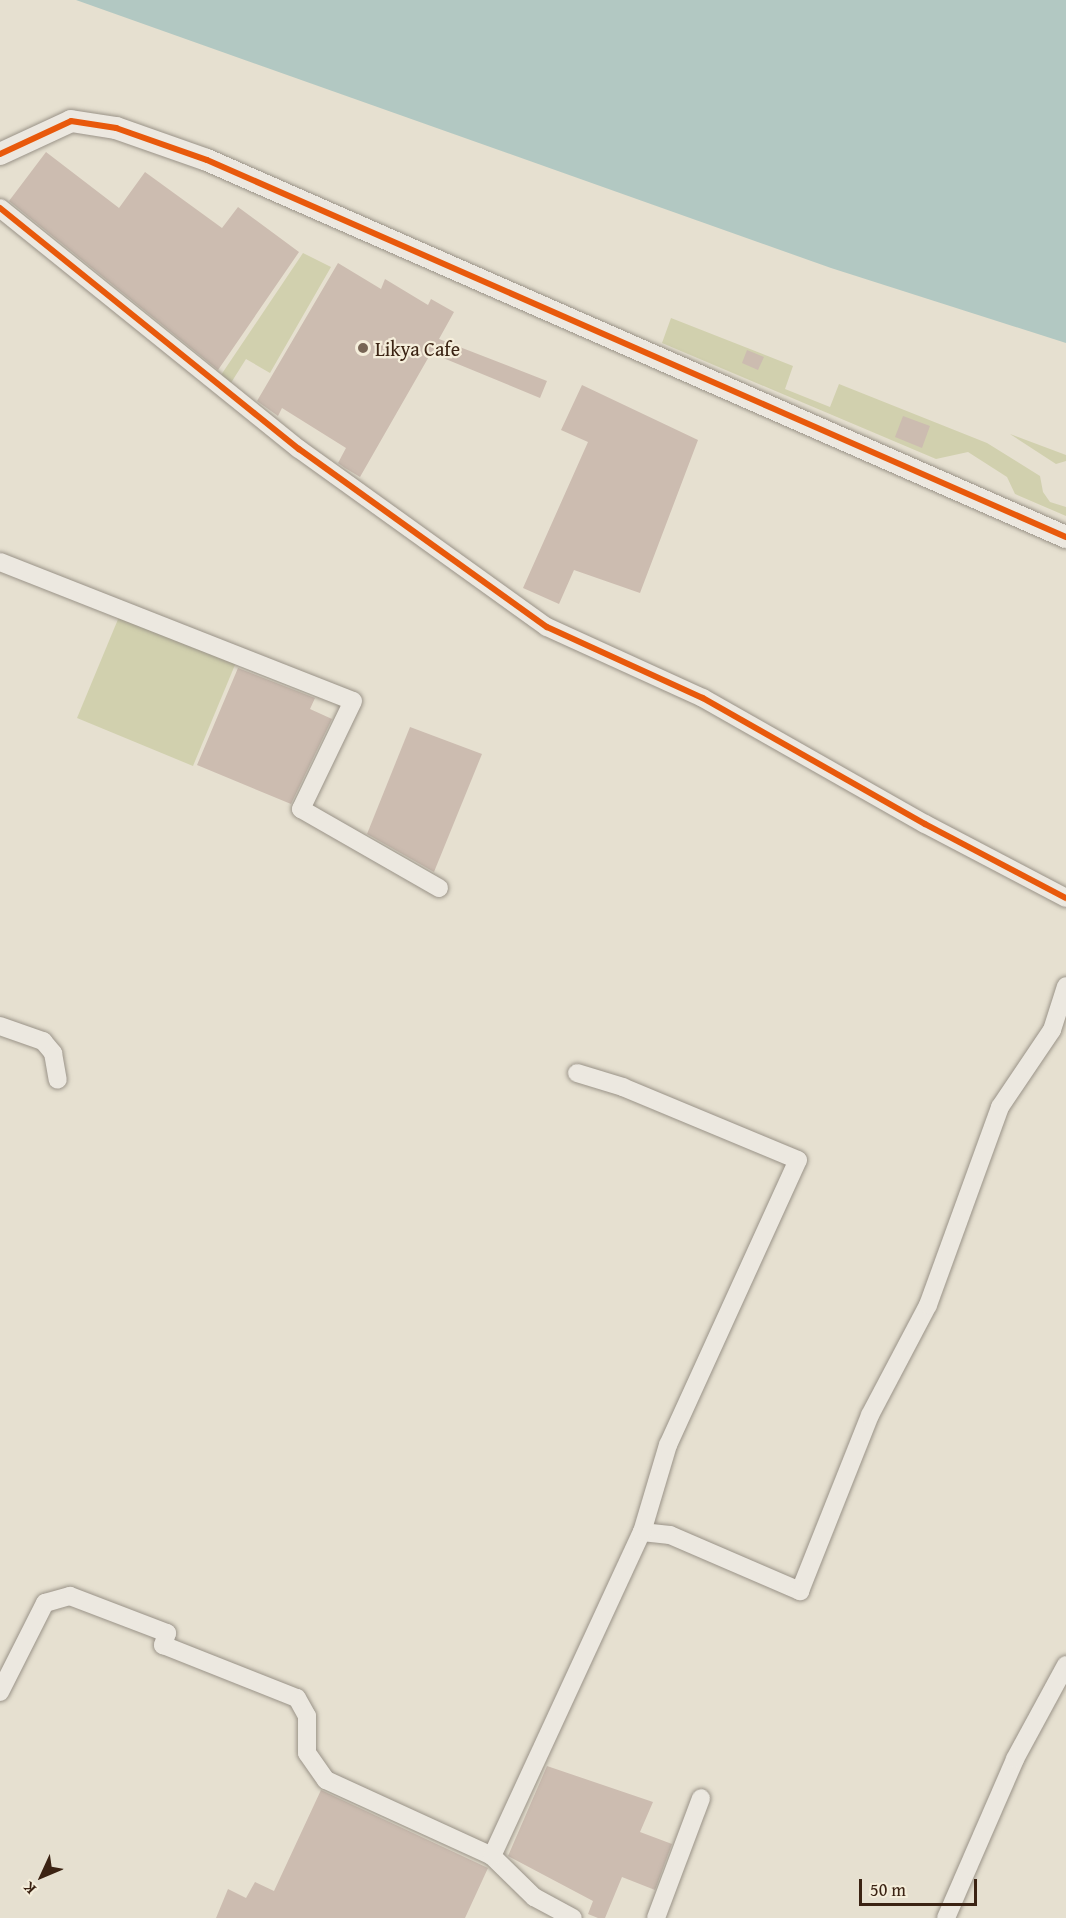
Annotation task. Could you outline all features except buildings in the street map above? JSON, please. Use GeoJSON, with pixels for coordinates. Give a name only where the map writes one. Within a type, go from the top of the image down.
{"type":"FeatureCollection","features":[{"type":"Feature","properties":{"kind":"street"},"geometry":{"type":"LineString","coordinates":[[0,154],[71,121],[116,128],[207,160],[1066,537]]}},
{"type":"Feature","properties":{"kind":"street"},"geometry":{"type":"LineString","coordinates":[[0,208],[299,449],[547,627],[704,698],[925,824],[1066,898]]}},
{"type":"Feature","properties":{"kind":"street"},"geometry":{"type":"LineString","coordinates":[[0,562],[353,701],[302,809],[439,888]]}},
{"type":"Feature","properties":{"kind":"street"},"geometry":{"type":"LineString","coordinates":[[642,1532],[670,1535],[800,1591],[870,1415],[928,1305],[1000,1107],[1052,1030],[1066,986]]}},
{"type":"Feature","properties":{"kind":"street"},"geometry":{"type":"LineString","coordinates":[[0,1026],[43,1041],[53,1053],[58,1080]]}},
{"type":"Feature","properties":{"kind":"street"},"geometry":{"type":"LineString","coordinates":[[492,1856],[642,1532],[668,1445],[798,1160],[623,1087],[577,1073]]}},
{"type":"Feature","properties":{"kind":"street"},"geometry":{"type":"LineString","coordinates":[[0,1692],[45,1603],[70,1596],[167,1633],[163,1645],[297,1698],[307,1716],[307,1753],[326,1780],[492,1856],[534,1897],[573,1918]]}},
{"type":"Feature","properties":{"kind":"street"},"geometry":{"type":"LineString","coordinates":[[946,1918],[1015,1759],[1066,1665]]}},
{"type":"Feature","properties":{"kind":"street"},"geometry":{"type":"LineString","coordinates":[[656,1918],[701,1798]]}},
{"type":"Feature","properties":{"kind":"green space"},"geometry":{"type":"Polygon","coordinates":[[[303,253],[331,267],[270,373],[246,359],[229,386],[219,378],[303,253]]]}},
{"type":"Feature","properties":{"kind":"green space"},"geometry":{"type":"Polygon","coordinates":[[[671,318],[793,366],[785,389],[830,407],[839,384],[987,443],[1040,476],[1043,492],[1050,502],[1066,507],[1066,516],[1015,494],[1007,477],[968,452],[936,459],[662,343],[671,318]]]}},
{"type":"Feature","properties":{"kind":"green space"},"geometry":{"type":"Polygon","coordinates":[[[1010,434],[1066,455],[1066,461],[1056,464],[1010,434]]]}},
{"type":"Feature","properties":{"kind":"green space"},"geometry":{"type":"Polygon","coordinates":[[[121,612],[237,660],[193,766],[77,718],[121,612]]]}},
{"type":"Feature","properties":{"kind":"water"},"geometry":{"type":"Polygon","coordinates":[[[76,0],[1066,0],[1066,343],[831,268],[76,0]]]}},
{"type":"Feature","properties":{"kind":"cycle path"},"geometry":{"type":"LineString","coordinates":[[0,154],[71,121],[116,128],[207,160],[1066,537]]}},
{"type":"Feature","properties":{"kind":"cycle path"},"geometry":{"type":"LineString","coordinates":[[0,208],[299,449],[547,627],[703,698],[925,824],[1066,898]]}},
{"type":"Feature","properties":{"kind":"place","name":"Likya Cafe"},"geometry":{"type":"Point","coordinates":[363,348]}}]}
